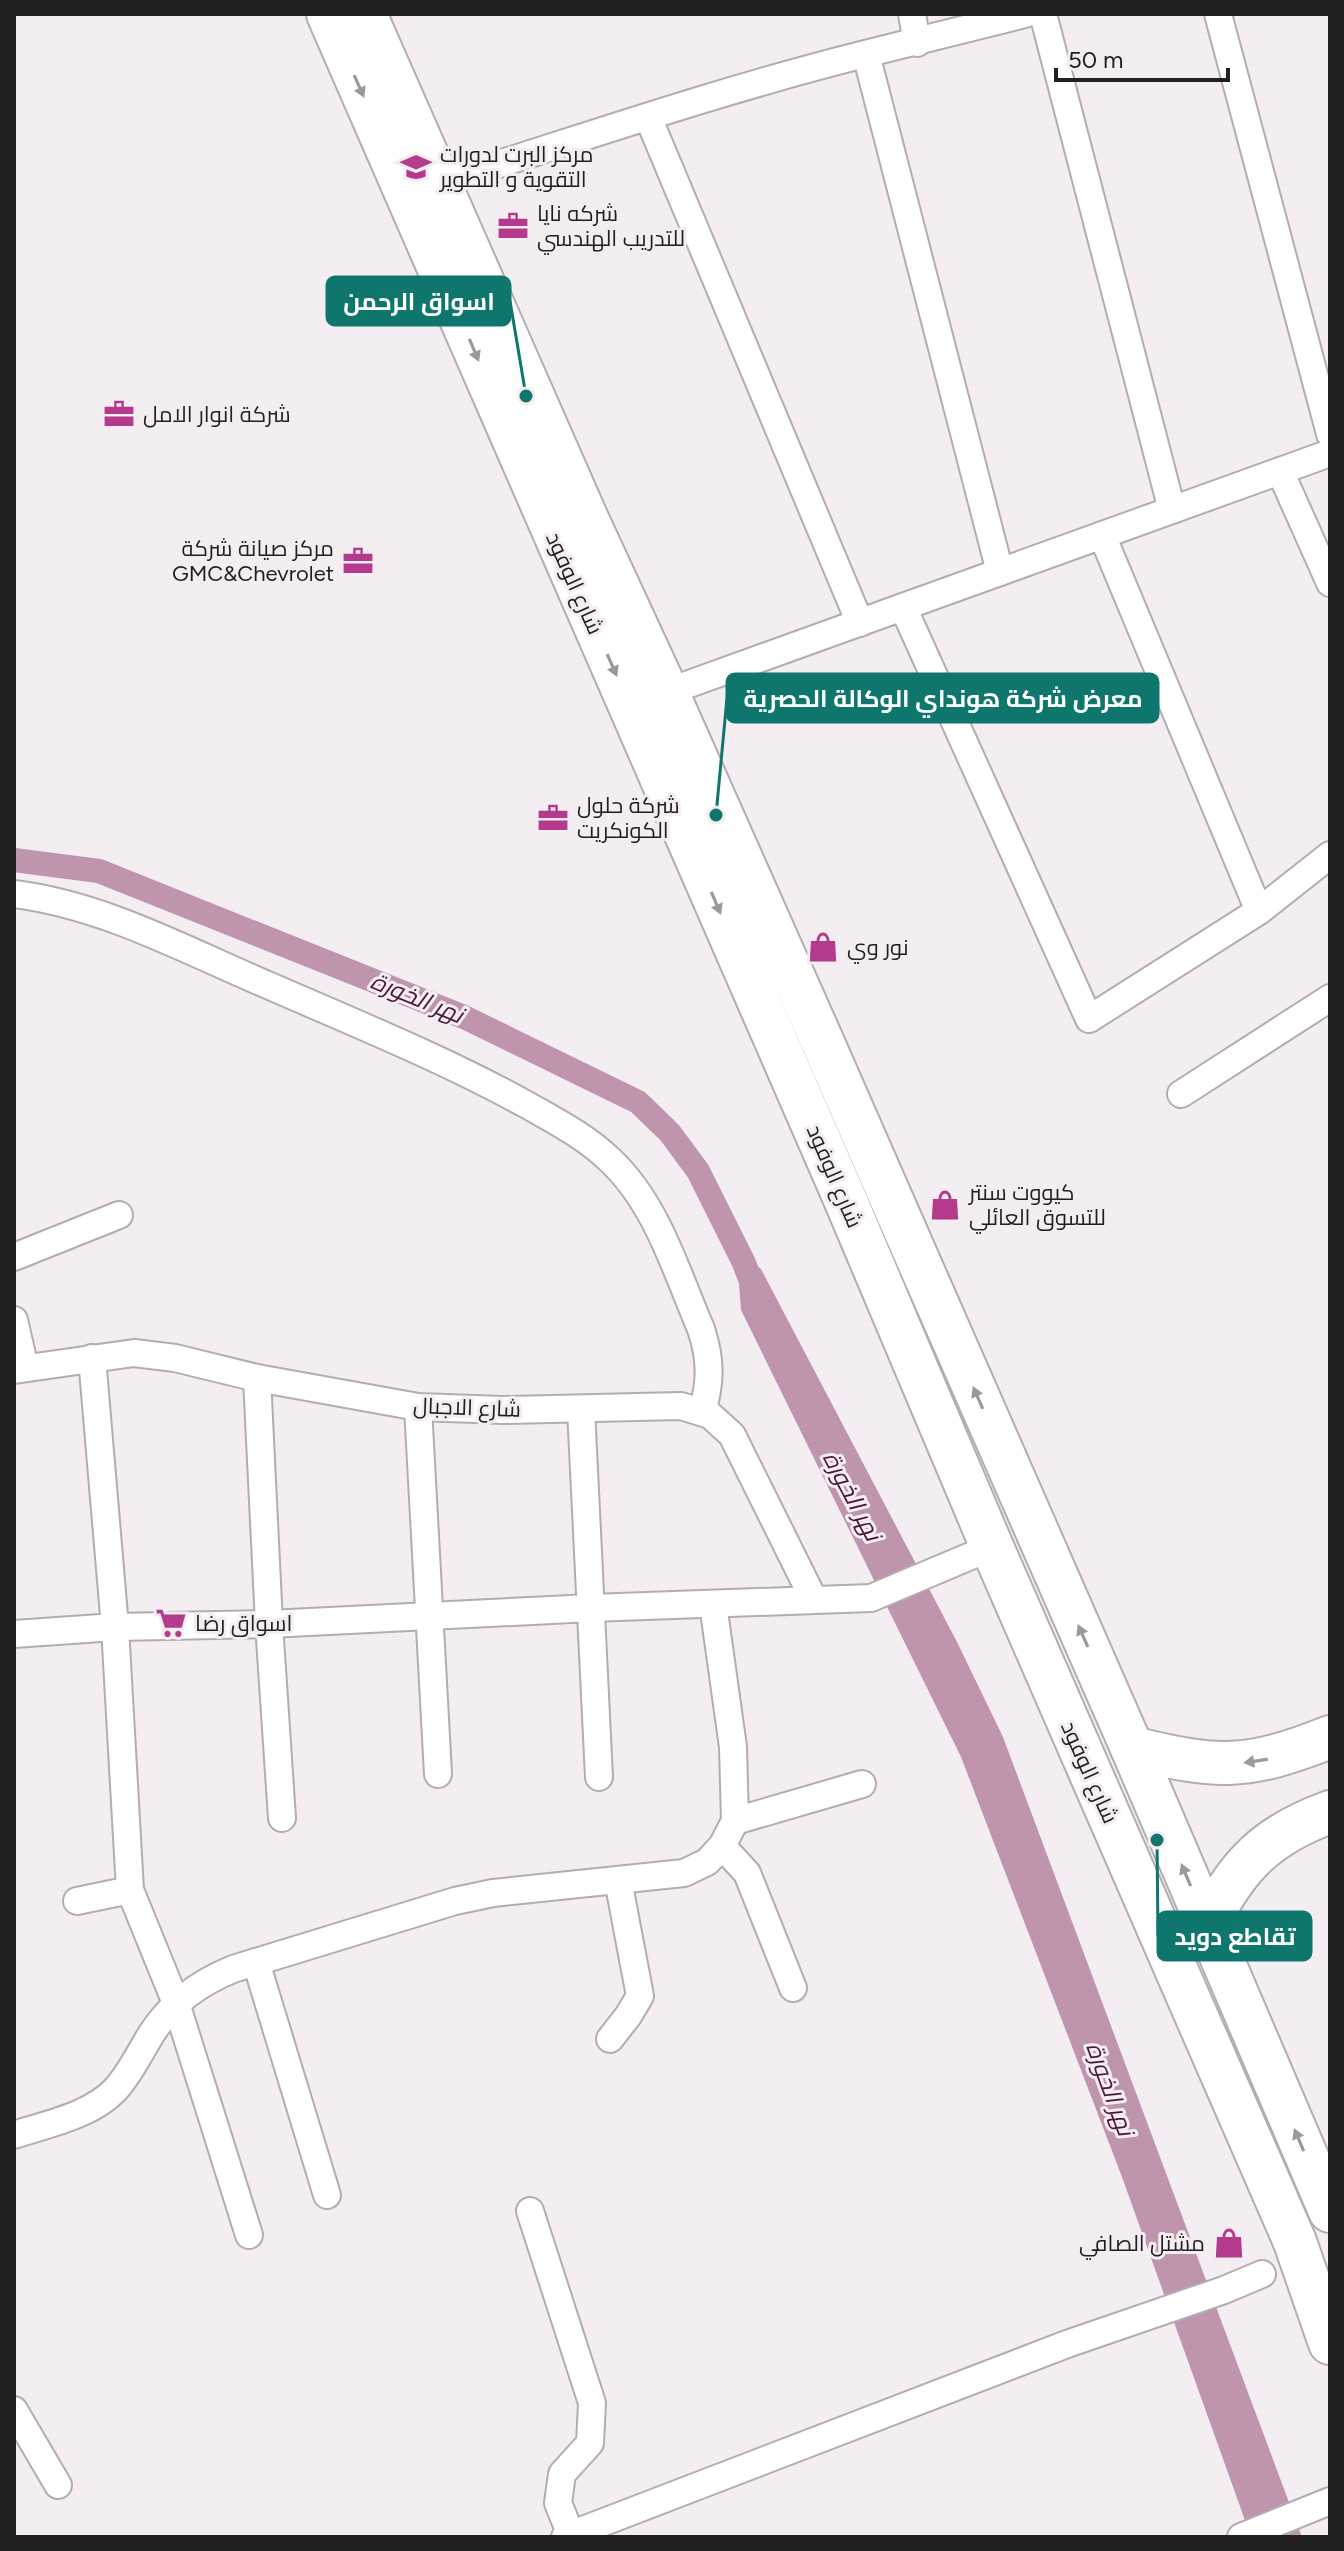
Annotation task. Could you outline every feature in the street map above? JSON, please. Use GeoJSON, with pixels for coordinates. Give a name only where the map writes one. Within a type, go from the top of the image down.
{"type":"FeatureCollection","features":[{"type":"Feature","properties":{"kind":"main road","name":"شارع الوفود"},"geometry":{"type":"LineString","coordinates":[[328,14],[833,1171],[992,1547],[1295,2242],[1330,2343]]}},
{"type":"Feature","properties":{"kind":"main road","name":"شارع الوفود"},"geometry":{"type":"LineString","coordinates":[[365,14],[1132,1748],[1330,2211]]}},
{"type":"Feature","properties":{"kind":"main road"},"geometry":{"type":"LineString","coordinates":[[1132,1748],[1178,1759],[1226,1765],[1274,1758],[1330,1737]]}},
{"type":"Feature","properties":{"kind":"main road"},"geometry":{"type":"LineString","coordinates":[[1208,1924],[1235,1875],[1252,1857],[1291,1828],[1330,1812]]}},
{"type":"Feature","properties":{"kind":"street"},"geometry":{"type":"LineString","coordinates":[[912,14],[917,43]]}},
{"type":"Feature","properties":{"kind":"street"},"geometry":{"type":"LineString","coordinates":[[439,183],[648,117],[866,54],[1025,14]]}},
{"type":"Feature","properties":{"kind":"street"},"geometry":{"type":"LineString","coordinates":[[1043,14],[1172,510]]}},
{"type":"Feature","properties":{"kind":"street"},"geometry":{"type":"LineString","coordinates":[[1218,14],[1330,434]]}},
{"type":"Feature","properties":{"kind":"street"},"geometry":{"type":"LineString","coordinates":[[866,54],[1000,572]]}},
{"type":"Feature","properties":{"kind":"street"},"geometry":{"type":"LineString","coordinates":[[648,117],[860,623]]}},
{"type":"Feature","properties":{"kind":"street"},"geometry":{"type":"LineString","coordinates":[[667,692],[1330,453]]}},
{"type":"Feature","properties":{"kind":"street"},"geometry":{"type":"LineString","coordinates":[[1280,471],[1330,583]]}},
{"type":"Feature","properties":{"kind":"street"},"geometry":{"type":"LineString","coordinates":[[1102,535],[1259,911]]}},
{"type":"Feature","properties":{"kind":"street"},"geometry":{"type":"LineString","coordinates":[[903,607],[1089,1019],[1259,911],[1330,855]]}},
{"type":"Feature","properties":{"kind":"street"},"geometry":{"type":"LineString","coordinates":[[14,894],[60,901],[105,916],[396,1040],[494,1087],[596,1147],[625,1175],[648,1208],[708,1349],[708,1391],[702,1412],[722,1424],[740,1448],[814,1600]]}},
{"type":"Feature","properties":{"kind":"street"},"geometry":{"type":"LineString","coordinates":[[1181,1094],[1330,998]]}},
{"type":"Feature","properties":{"kind":"street"},"geometry":{"type":"LineString","coordinates":[[14,1257],[119,1215]]}},
{"type":"Feature","properties":{"kind":"street"},"geometry":{"type":"LineString","coordinates":[[14,1320],[20,1369]]}},
{"type":"Feature","properties":{"kind":"street","name":"شارع الاجبال"},"geometry":{"type":"LineString","coordinates":[[20,1369],[134,1353],[175,1358],[257,1378],[418,1407],[503,1410],[666,1405],[702,1412]]}},
{"type":"Feature","properties":{"kind":"street"},"geometry":{"type":"LineString","coordinates":[[92,1358],[115,1627],[130,1890],[176,2003],[249,2235]]}},
{"type":"Feature","properties":{"kind":"street"},"geometry":{"type":"LineString","coordinates":[[257,1378],[282,1818]]}},
{"type":"Feature","properties":{"kind":"street"},"geometry":{"type":"LineString","coordinates":[[418,1407],[438,1774]]}},
{"type":"Feature","properties":{"kind":"street"},"geometry":{"type":"LineString","coordinates":[[581,1409],[599,1777]]}},
{"type":"Feature","properties":{"kind":"street"},"geometry":{"type":"LineString","coordinates":[[14,1634],[115,1627],[430,1618],[591,1608],[871,1598],[992,1547]]}},
{"type":"Feature","properties":{"kind":"street"},"geometry":{"type":"LineString","coordinates":[[14,2135],[97,2105],[115,2090],[176,2003],[205,1981],[256,1962],[455,1901],[493,1893],[684,1873],[707,1862],[722,1846],[735,1821],[733,1747],[713,1604]]}},
{"type":"Feature","properties":{"kind":"street"},"geometry":{"type":"LineString","coordinates":[[735,1821],[862,1784]]}},
{"type":"Feature","properties":{"kind":"street"},"geometry":{"type":"LineString","coordinates":[[722,1846],[747,1873],[793,1988]]}},
{"type":"Feature","properties":{"kind":"street"},"geometry":{"type":"LineString","coordinates":[[610,2039],[640,1996],[618,1880]]}},
{"type":"Feature","properties":{"kind":"street"},"geometry":{"type":"LineString","coordinates":[[77,1901],[130,1890]]}},
{"type":"Feature","properties":{"kind":"street"},"geometry":{"type":"LineString","coordinates":[[256,1962],[327,2195]]}},
{"type":"Feature","properties":{"kind":"street"},"geometry":{"type":"LineString","coordinates":[[530,2211],[592,2403],[590,2443],[562,2474],[558,2503],[568,2536],[1067,2344],[1262,2274]]}},
{"type":"Feature","properties":{"kind":"street"},"geometry":{"type":"LineString","coordinates":[[14,2410],[58,2485]]}},
{"type":"Feature","properties":{"kind":"street"},"geometry":{"type":"LineString","coordinates":[[1241,2537],[1321,2505]]}},
{"type":"Feature","properties":{"kind":"water","name":"نهر الخورة"},"geometry":{"type":"Polygon","coordinates":[[[744,1263],[754,1263],[761,1269],[957,1642],[1003,1737],[1302,2537],[1251,2537],[1122,2177],[961,1757],[741,1310],[739,1284],[744,1263]]]}},
{"type":"Feature","properties":{"kind":"waterway","name":"نهر الخورة"},"geometry":{"type":"LineString","coordinates":[[14,860],[99,871],[464,1017],[638,1102],[670,1133],[698,1171],[744,1263],[755,1292]]}},
{"type":"Feature","properties":{"kind":"place","name":"مركز البرت لدورات التقوية و التطوير"},"geometry":{"type":"Point","coordinates":[416,167]}},
{"type":"Feature","properties":{"kind":"place","name":"شركه نايا للتدريب الهندسي"},"geometry":{"type":"Point","coordinates":[513,226]}},
{"type":"Feature","properties":{"kind":"place","name":"اسواق الرحمن"},"geometry":{"type":"Point","coordinates":[526,396]}},
{"type":"Feature","properties":{"kind":"place","name":"شركة انوار الامل"},"geometry":{"type":"Point","coordinates":[119,414]}},
{"type":"Feature","properties":{"kind":"place","name":"مركز صيانة شركة GMC&Chevrolet"},"geometry":{"type":"Point","coordinates":[358,561]}},
{"type":"Feature","properties":{"kind":"place","name":"معرض شركة هونداي الوكالة الحصرية"},"geometry":{"type":"Point","coordinates":[716,815]}},
{"type":"Feature","properties":{"kind":"place","name":"شركة حلول الكونكريت"},"geometry":{"type":"Point","coordinates":[553,818]}},
{"type":"Feature","properties":{"kind":"place","name":"نور وي"},"geometry":{"type":"Point","coordinates":[823,947]}},
{"type":"Feature","properties":{"kind":"place","name":"كيووت سنتر للتسوق العائلي"},"geometry":{"type":"Point","coordinates":[945,1205]}},
{"type":"Feature","properties":{"kind":"place","name":"اسواق رضا"},"geometry":{"type":"Point","coordinates":[171,1623]}},
{"type":"Feature","properties":{"kind":"place","name":"تقاطع دويد"},"geometry":{"type":"Point","coordinates":[1157,1840]}},
{"type":"Feature","properties":{"kind":"place","name":"مشتل الصافي"},"geometry":{"type":"Point","coordinates":[1229,2243]}}]}
